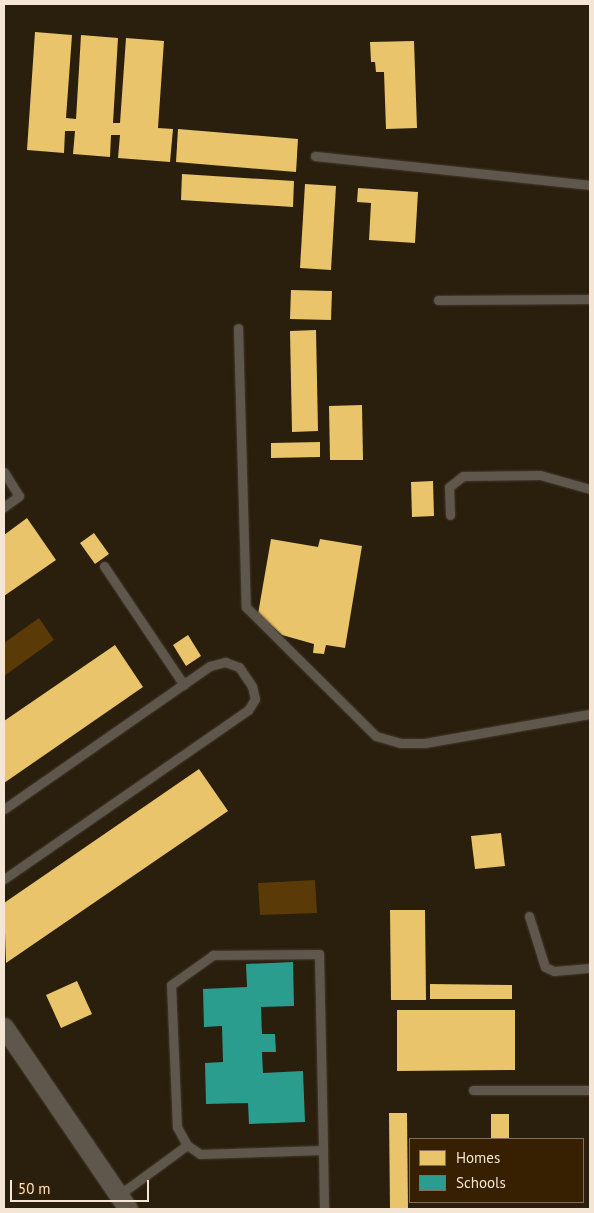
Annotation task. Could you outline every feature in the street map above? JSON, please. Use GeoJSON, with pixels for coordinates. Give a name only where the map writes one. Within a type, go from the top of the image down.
{"type":"FeatureCollection","features":[{"type":"Feature","properties":{"kind":"street"},"geometry":{"type":"LineString","coordinates":[[4,1027],[123,1202]]}},
{"type":"Feature","properties":{"kind":"lane"},"geometry":{"type":"LineString","coordinates":[[315,156],[590,185]]}},
{"type":"Feature","properties":{"kind":"lane"},"geometry":{"type":"LineString","coordinates":[[438,300],[590,299]]}},
{"type":"Feature","properties":{"kind":"lane"},"geometry":{"type":"LineString","coordinates":[[238,328],[246,607],[376,736],[400,743],[425,742],[590,714]]}},
{"type":"Feature","properties":{"kind":"lane"},"geometry":{"type":"LineString","coordinates":[[4,472],[19,496],[4,506]]}},
{"type":"Feature","properties":{"kind":"lane"},"geometry":{"type":"LineString","coordinates":[[450,515],[449,487],[463,476],[540,476],[590,489]]}},
{"type":"Feature","properties":{"kind":"lane"},"geometry":{"type":"LineString","coordinates":[[104,566],[184,685]]}},
{"type":"Feature","properties":{"kind":"lane"},"geometry":{"type":"LineString","coordinates":[[4,809],[210,666],[225,662],[239,667],[252,686],[255,699],[248,710],[4,879]]}},
{"type":"Feature","properties":{"kind":"lane"},"geometry":{"type":"LineString","coordinates":[[529,916],[545,967],[554,971],[590,968]]}},
{"type":"Feature","properties":{"kind":"lane"},"geometry":{"type":"LineString","coordinates":[[323,1150],[200,1154],[187,1145],[177,1126],[171,985],[213,955],[319,954],[323,1150],[324,1209]]}},
{"type":"Feature","properties":{"kind":"lane"},"geometry":{"type":"LineString","coordinates":[[473,1090],[590,1090]]}},
{"type":"Feature","properties":{"kind":"lane"},"geometry":{"type":"LineString","coordinates":[[123,1202],[187,1145]]}},
{"type":"Feature","properties":{"kind":"shaded area"},"geometry":{"type":"Polygon","coordinates":[[[39,618],[54,640],[4,676],[4,643],[39,618]]]}},
{"type":"Feature","properties":{"kind":"shaded area"},"geometry":{"type":"Polygon","coordinates":[[[315,880],[317,913],[260,915],[258,883],[315,880]]]}},
{"type":"Feature","properties":{"kind":"building: Homes"},"geometry":{"type":"Polygon","coordinates":[[[35,32],[72,35],[66,118],[76,119],[81,35],[118,38],[113,123],[120,123],[126,38],[164,41],[158,128],[173,129],[170,162],[118,158],[120,135],[111,135],[110,157],[73,154],[75,131],[65,131],[64,153],[27,150],[35,32]]]}},
{"type":"Feature","properties":{"kind":"building: Homes"},"geometry":{"type":"Polygon","coordinates":[[[414,41],[417,128],[386,129],[384,72],[376,72],[375,62],[371,62],[370,42],[414,41]]]}},
{"type":"Feature","properties":{"kind":"building: Homes"},"geometry":{"type":"Polygon","coordinates":[[[178,129],[298,139],[296,172],[176,162],[178,129]]]}},
{"type":"Feature","properties":{"kind":"building: Homes"},"geometry":{"type":"Polygon","coordinates":[[[182,174],[294,181],[293,207],[181,200],[182,174]]]}},
{"type":"Feature","properties":{"kind":"building: Homes"},"geometry":{"type":"Polygon","coordinates":[[[305,184],[336,186],[331,270],[300,268],[305,184]]]}},
{"type":"Feature","properties":{"kind":"building: Homes"},"geometry":{"type":"Polygon","coordinates":[[[358,188],[418,192],[415,243],[369,240],[371,203],[357,202],[358,188]]]}},
{"type":"Feature","properties":{"kind":"building: Homes"},"geometry":{"type":"Polygon","coordinates":[[[291,290],[332,291],[331,320],[290,319],[291,290]]]}},
{"type":"Feature","properties":{"kind":"building: Homes"},"geometry":{"type":"Polygon","coordinates":[[[316,330],[318,431],[292,432],[290,331],[316,330]]]}},
{"type":"Feature","properties":{"kind":"building: Homes"},"geometry":{"type":"Polygon","coordinates":[[[362,405],[363,460],[330,460],[329,406],[362,405]]]}},
{"type":"Feature","properties":{"kind":"building: Homes"},"geometry":{"type":"Polygon","coordinates":[[[320,442],[320,457],[271,458],[271,443],[320,442]]]}},
{"type":"Feature","properties":{"kind":"building: Homes"},"geometry":{"type":"Polygon","coordinates":[[[433,481],[434,516],[412,517],[411,482],[433,481]]]}},
{"type":"Feature","properties":{"kind":"building: Homes"},"geometry":{"type":"Polygon","coordinates":[[[27,518],[56,560],[4,596],[4,535],[27,518]]]}},
{"type":"Feature","properties":{"kind":"building: Homes"},"geometry":{"type":"Polygon","coordinates":[[[94,533],[109,554],[95,564],[80,543],[94,533]]]}},
{"type":"Feature","properties":{"kind":"building: Homes"},"geometry":{"type":"Polygon","coordinates":[[[271,539],[318,547],[320,539],[362,546],[345,648],[326,645],[324,654],[313,653],[314,644],[282,635],[258,614],[271,539]]]}},
{"type":"Feature","properties":{"kind":"building: Homes"},"geometry":{"type":"Polygon","coordinates":[[[188,635],[201,656],[186,666],[173,645],[188,635]]]}},
{"type":"Feature","properties":{"kind":"building: Homes"},"geometry":{"type":"Polygon","coordinates":[[[115,645],[143,687],[4,783],[4,721],[115,645]]]}},
{"type":"Feature","properties":{"kind":"building: Homes"},"geometry":{"type":"Polygon","coordinates":[[[199,769],[228,811],[6,963],[4,903],[199,769]]]}},
{"type":"Feature","properties":{"kind":"building: Homes"},"geometry":{"type":"Polygon","coordinates":[[[501,833],[505,866],[475,869],[471,836],[501,833]]]}},
{"type":"Feature","properties":{"kind":"building: Homes"},"geometry":{"type":"Polygon","coordinates":[[[390,910],[425,910],[426,1000],[391,1000],[390,910]]]}},
{"type":"Feature","properties":{"kind":"building: Homes"},"geometry":{"type":"Polygon","coordinates":[[[77,981],[92,1014],[61,1028],[46,995],[77,981]]]}},
{"type":"Feature","properties":{"kind":"building: Homes"},"geometry":{"type":"Polygon","coordinates":[[[430,984],[512,985],[512,999],[430,999],[430,984]]]}},
{"type":"Feature","properties":{"kind":"building: Homes"},"geometry":{"type":"Polygon","coordinates":[[[397,1010],[515,1010],[515,1070],[397,1071],[397,1010]]]}},
{"type":"Feature","properties":{"kind":"building: Homes"},"geometry":{"type":"Polygon","coordinates":[[[389,1113],[407,1113],[408,1209],[390,1209],[389,1113]]]}},
{"type":"Feature","properties":{"kind":"building: Homes"},"geometry":{"type":"Polygon","coordinates":[[[491,1114],[509,1114],[509,1138],[491,1138],[491,1114]]]}},
{"type":"Feature","properties":{"kind":"building: Schools"},"geometry":{"type":"Polygon","coordinates":[[[293,962],[294,1006],[261,1007],[262,1034],[275,1034],[276,1052],[262,1052],[263,1073],[303,1071],[305,1122],[249,1124],[248,1103],[206,1104],[205,1063],[223,1062],[222,1026],[204,1027],[203,989],[247,987],[246,964],[293,962]]]}}]}
